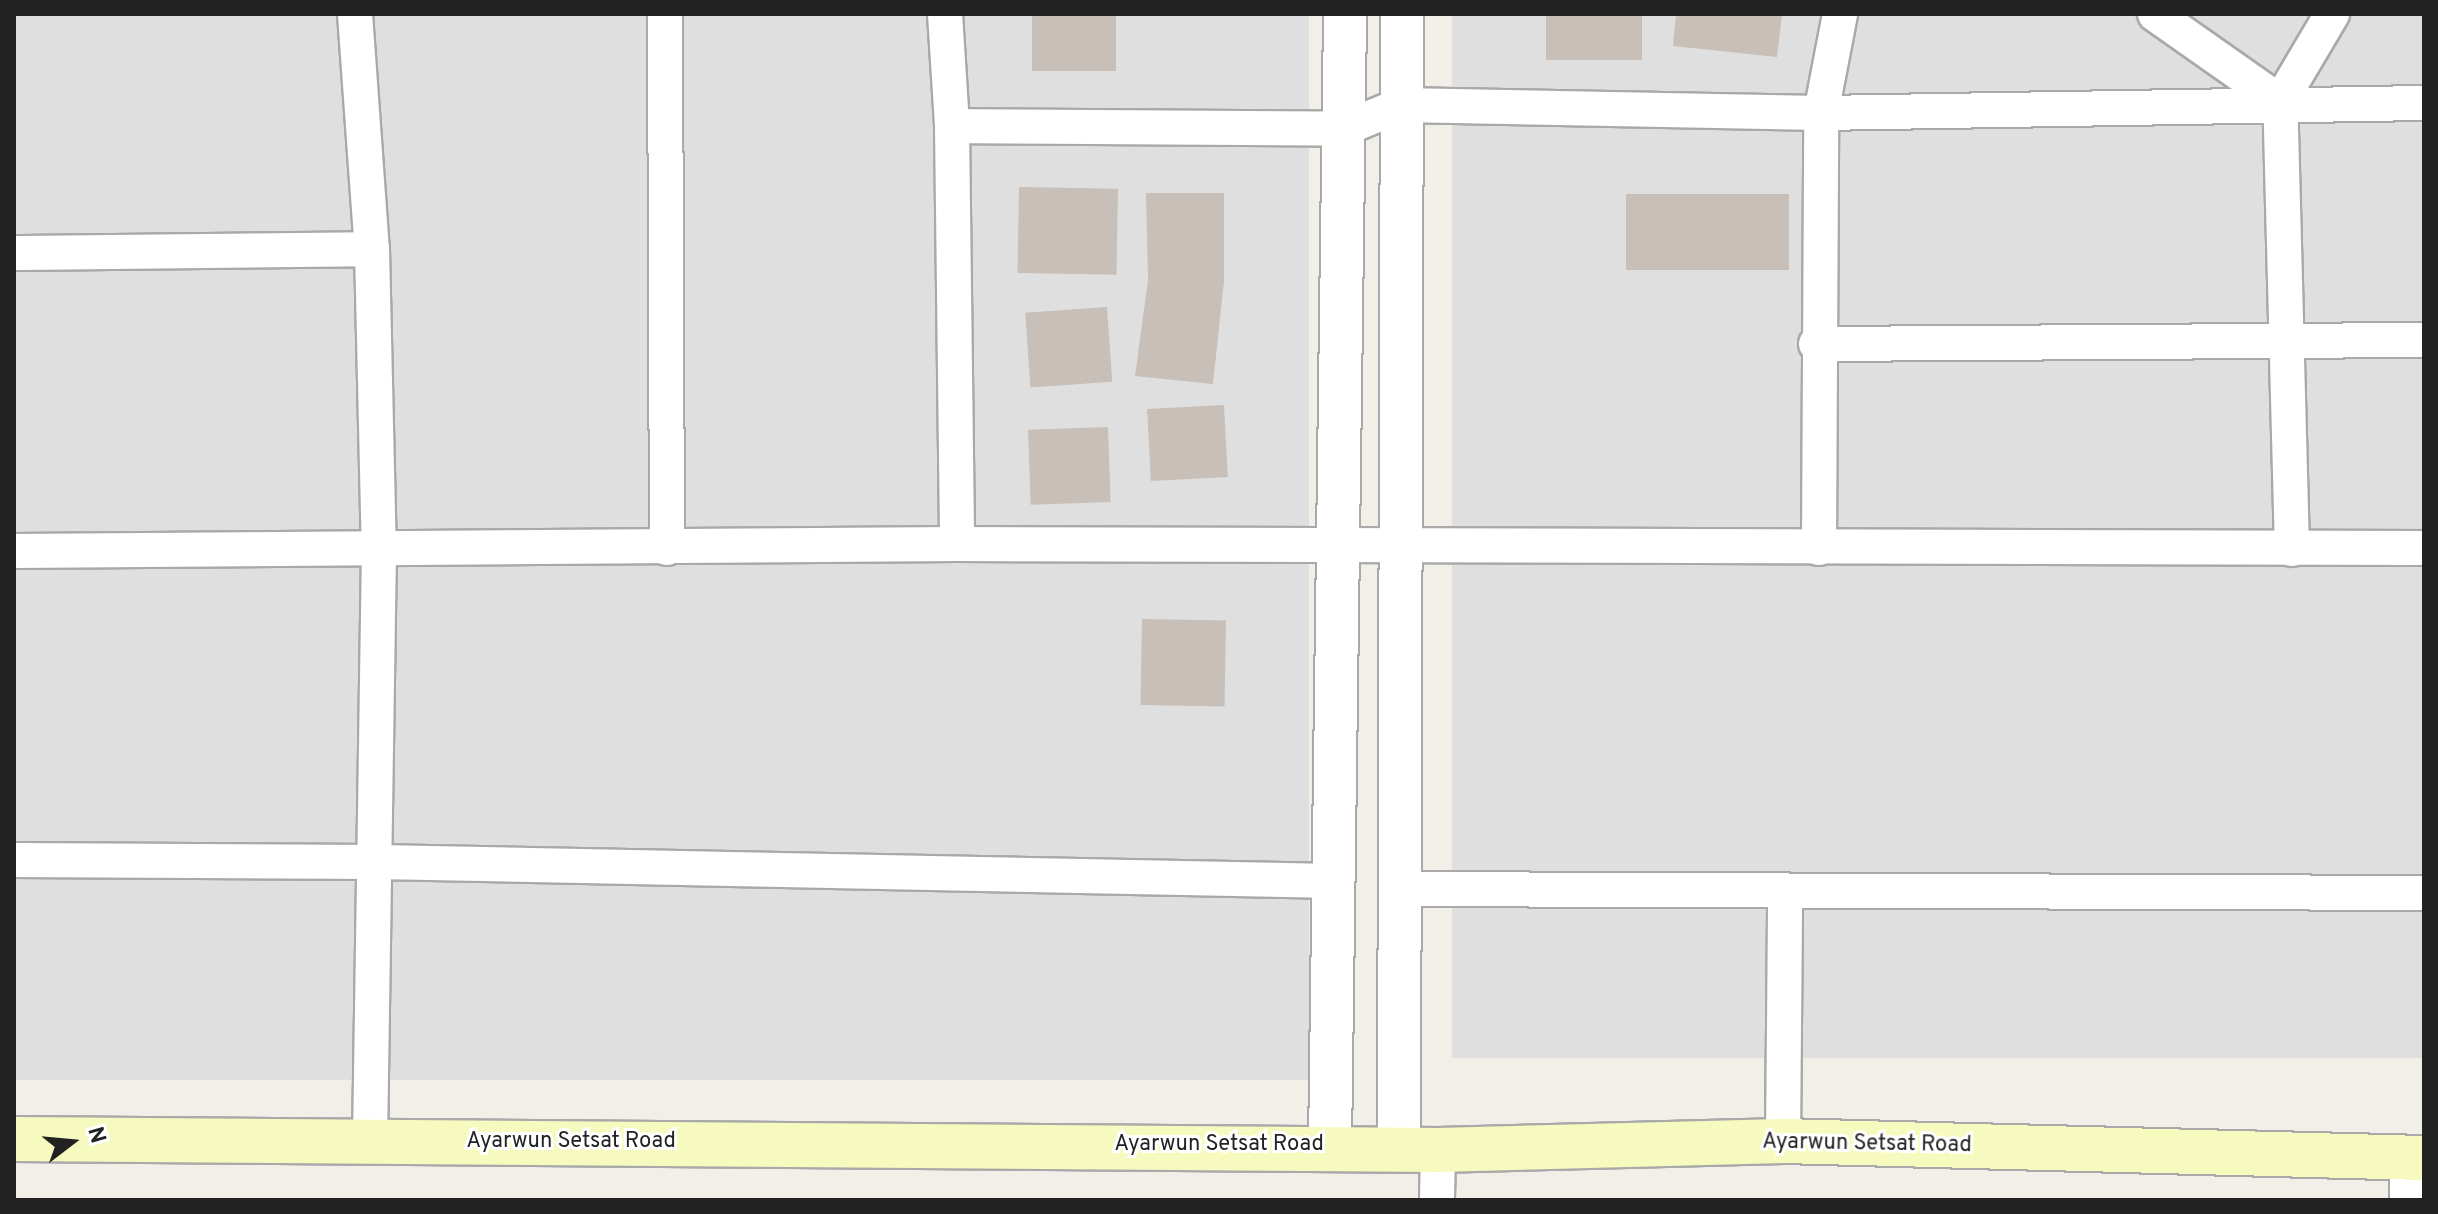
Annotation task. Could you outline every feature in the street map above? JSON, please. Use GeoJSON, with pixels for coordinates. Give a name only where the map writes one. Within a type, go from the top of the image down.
{"type":"FeatureCollection","features":[{"type":"Feature","properties":{"kind":"main road","name":"Ayarwun Setsat Road"},"geometry":{"type":"LineString","coordinates":[[14,1139],[1418,1149],[1783,1141],[2416,1158]]}},
{"type":"Feature","properties":{"kind":"street"},"geometry":{"type":"LineString","coordinates":[[355,14],[372,249],[379,549],[377,862],[370,1141]]}},
{"type":"Feature","properties":{"kind":"street"},"geometry":{"type":"LineString","coordinates":[[665,14],[667,548]]}},
{"type":"Feature","properties":{"kind":"street"},"geometry":{"type":"LineString","coordinates":[[945,14],[952,126],[957,544]]}},
{"type":"Feature","properties":{"kind":"street"},"geometry":{"type":"LineString","coordinates":[[1330,1146],[1342,546],[1345,14]]}},
{"type":"Feature","properties":{"kind":"street"},"geometry":{"type":"LineString","coordinates":[[1402,14],[1396,889],[1418,1149],[1437,1200]]}},
{"type":"Feature","properties":{"kind":"street"},"geometry":{"type":"LineString","coordinates":[[1819,548],[1816,344],[1821,113],[1840,14]]}},
{"type":"Feature","properties":{"kind":"street"},"geometry":{"type":"LineString","coordinates":[[2155,14],[2280,102]]}},
{"type":"Feature","properties":{"kind":"street"},"geometry":{"type":"LineString","coordinates":[[2292,549],[2280,102],[2332,14]]}},
{"type":"Feature","properties":{"kind":"street"},"geometry":{"type":"LineString","coordinates":[[952,126],[1343,129],[1401,105],[1821,113],[2280,102],[2424,103]]}},
{"type":"Feature","properties":{"kind":"street"},"geometry":{"type":"LineString","coordinates":[[14,253],[372,249]]}},
{"type":"Feature","properties":{"kind":"street"},"geometry":{"type":"LineString","coordinates":[[1816,344],[2286,344],[2424,340]]}},
{"type":"Feature","properties":{"kind":"street"},"geometry":{"type":"LineString","coordinates":[[14,551],[957,544],[2424,548]]}},
{"type":"Feature","properties":{"kind":"street"},"geometry":{"type":"LineString","coordinates":[[14,860],[377,862],[1336,881]]}},
{"type":"Feature","properties":{"kind":"street"},"geometry":{"type":"LineString","coordinates":[[1396,889],[2424,893]]}},
{"type":"Feature","properties":{"kind":"street"},"geometry":{"type":"LineString","coordinates":[[1783,1141],[1785,891]]}},
{"type":"Feature","properties":{"kind":"street"},"geometry":{"type":"LineString","coordinates":[[2407,1200],[2416,1158]]}},
{"type":"Feature","properties":{"kind":"shaded area"},"geometry":{"type":"Polygon","coordinates":[[[14,14],[1309,14],[1309,1080],[14,1080],[14,14]]]}},
{"type":"Feature","properties":{"kind":"shaded area"},"geometry":{"type":"Polygon","coordinates":[[[1452,14],[2424,14],[2424,1058],[1452,1058],[1452,14]]]}},
{"type":"Feature","properties":{"kind":"building"},"geometry":{"type":"Polygon","coordinates":[[[1032,14],[1116,14],[1116,71],[1032,71],[1032,14]]]}},
{"type":"Feature","properties":{"kind":"building"},"geometry":{"type":"Polygon","coordinates":[[[1546,14],[1642,14],[1642,60],[1546,60],[1546,14]]]}},
{"type":"Feature","properties":{"kind":"building"},"geometry":{"type":"Polygon","coordinates":[[[1676,14],[1782,14],[1777,57],[1673,46],[1676,14]]]}},
{"type":"Feature","properties":{"kind":"building"},"geometry":{"type":"Polygon","coordinates":[[[1019,187],[1118,189],[1116,275],[1017,273],[1019,187]]]}},
{"type":"Feature","properties":{"kind":"building"},"geometry":{"type":"Polygon","coordinates":[[[1146,193],[1224,193],[1224,281],[1213,384],[1135,376],[1148,280],[1146,193]]]}},
{"type":"Feature","properties":{"kind":"building"},"geometry":{"type":"Polygon","coordinates":[[[1626,194],[1789,194],[1789,270],[1626,270],[1626,194]]]}},
{"type":"Feature","properties":{"kind":"building"},"geometry":{"type":"Polygon","coordinates":[[[1107,307],[1112,382],[1030,388],[1025,313],[1107,307]]]}},
{"type":"Feature","properties":{"kind":"building"},"geometry":{"type":"Polygon","coordinates":[[[1224,405],[1228,477],[1151,481],[1147,409],[1224,405]]]}},
{"type":"Feature","properties":{"kind":"building"},"geometry":{"type":"Polygon","coordinates":[[[1108,427],[1111,502],[1031,505],[1028,430],[1108,427]]]}},
{"type":"Feature","properties":{"kind":"building"},"geometry":{"type":"Polygon","coordinates":[[[1142,619],[1226,620],[1224,706],[1140,705],[1142,619]]]}}]}
